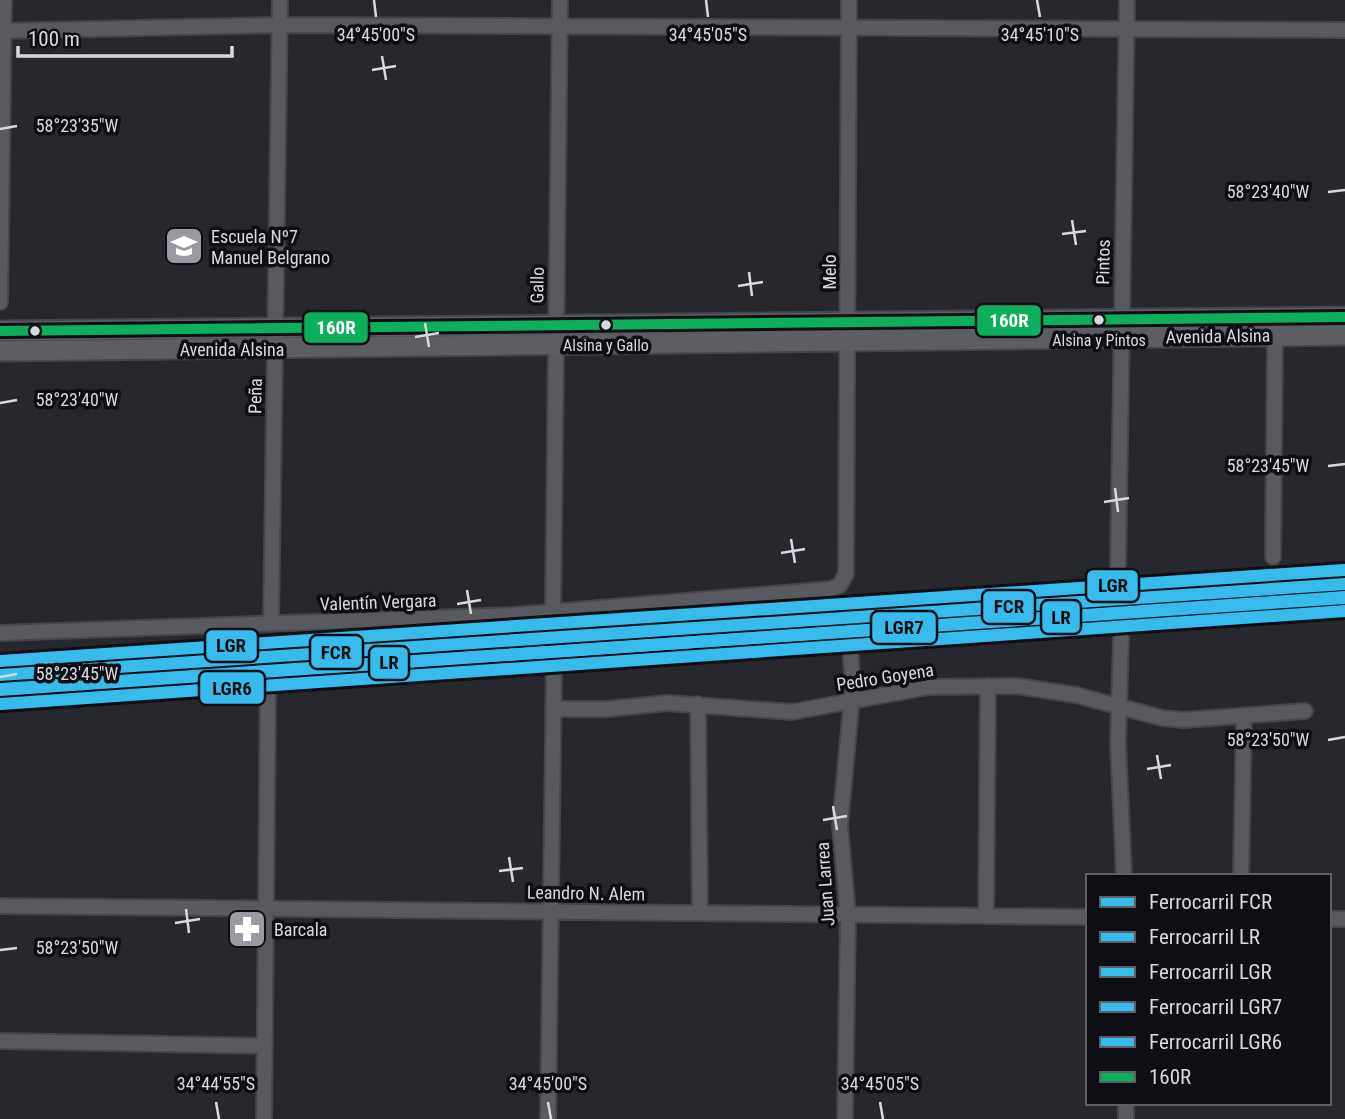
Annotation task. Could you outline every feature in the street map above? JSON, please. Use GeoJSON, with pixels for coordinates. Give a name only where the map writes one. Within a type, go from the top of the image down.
{"type":"FeatureCollection","features":[{"type":"Feature","properties":{"kind":"main road","name":"Avenida Alsina"},"geometry":{"type":"LineString","coordinates":[[0,351],[275,340],[847,329],[1122,328],[1345,317]]}},
{"type":"Feature","properties":{"kind":"main road","name":"Avenida Alsina"},"geometry":{"type":"LineString","coordinates":[[1122,328],[1275,336],[1345,335]]}},
{"type":"Feature","properties":{"kind":"main road","name":"Avenida Alsina"},"geometry":{"type":"LineString","coordinates":[[0,331],[275,340]]}},
{"type":"Feature","properties":{"kind":"street"},"geometry":{"type":"LineString","coordinates":[[0,302],[4,0]]}},
{"type":"Feature","properties":{"kind":"street","name":"Peña"},"geometry":{"type":"LineString","coordinates":[[271,624],[280,0]]}},
{"type":"Feature","properties":{"kind":"street","name":"Gallo"},"geometry":{"type":"LineString","coordinates":[[553,612],[560,0]]}},
{"type":"Feature","properties":{"kind":"street","name":"Melo"},"geometry":{"type":"LineString","coordinates":[[841,585],[846,574],[849,0]]}},
{"type":"Feature","properties":{"kind":"street","name":"Pintos"},"geometry":{"type":"LineString","coordinates":[[1118,567],[1127,0]]}},
{"type":"Feature","properties":{"kind":"street"},"geometry":{"type":"LineString","coordinates":[[2,31],[279,24],[1345,30]]}},
{"type":"Feature","properties":{"kind":"street"},"geometry":{"type":"LineString","coordinates":[[1273,558],[1275,336]]}},
{"type":"Feature","properties":{"kind":"street","name":"Valentín Vergara"},"geometry":{"type":"LineString","coordinates":[[0,633],[553,612],[831,589],[841,585]]}},
{"type":"Feature","properties":{"kind":"street"},"geometry":{"type":"LineString","coordinates":[[1121,638],[1118,705],[1124,874]]}},
{"type":"Feature","properties":{"kind":"street","name":"Juan Larrea"},"geometry":{"type":"LineString","coordinates":[[845,1119],[848,915],[839,825],[851,702],[850,647]]}},
{"type":"Feature","properties":{"kind":"street"},"geometry":{"type":"LineString","coordinates":[[548,1119],[554,668]]}},
{"type":"Feature","properties":{"kind":"street"},"geometry":{"type":"LineString","coordinates":[[986,916],[988,686]]}},
{"type":"Feature","properties":{"kind":"street","name":"Pedro Goyena"},"geometry":{"type":"LineString","coordinates":[[553,709],[608,709],[667,702],[792,712],[928,687],[988,686],[1051,690],[1162,718],[1184,720],[1305,711]]}},
{"type":"Feature","properties":{"kind":"street"},"geometry":{"type":"LineString","coordinates":[[264,1119],[268,688]]}},
{"type":"Feature","properties":{"kind":"street"},"geometry":{"type":"LineString","coordinates":[[698,704],[700,913]]}},
{"type":"Feature","properties":{"kind":"street"},"geometry":{"type":"LineString","coordinates":[[1241,874],[1244,716]]}},
{"type":"Feature","properties":{"kind":"street","name":"Leandro N. Alem"},"geometry":{"type":"LineString","coordinates":[[0,906],[1086,917]]}},
{"type":"Feature","properties":{"kind":"street"},"geometry":{"type":"LineString","coordinates":[[0,1041],[265,1046]]}},
{"type":"Feature","properties":{"kind":"rail line","name":"LGR"},"geometry":{"type":"LineString","coordinates":[[0,661],[1344,570]]}},
{"type":"Feature","properties":{"kind":"rail line","name":"FCR"},"geometry":{"type":"LineString","coordinates":[[0,675],[1345,584]]}},
{"type":"Feature","properties":{"kind":"rail line","name":"LGR7"},"geometry":{"type":"LineString","coordinates":[[0,690],[1345,597]]}},
{"type":"Feature","properties":{"kind":"rail line","name":"LR"},"geometry":{"type":"LineString","coordinates":[[1,689],[1345,598]]}},
{"type":"Feature","properties":{"kind":"rail line","name":"LGR6"},"geometry":{"type":"LineString","coordinates":[[1,704],[1345,611]]}},
{"type":"Feature","properties":{"kind":"transit line","name":"160R"},"geometry":{"type":"LineString","coordinates":[[0,331],[1345,317]]}},
{"type":"Feature","properties":{"kind":"place","name":"Escuela Nº7 Manuel Belgrano"},"geometry":{"type":"Point","coordinates":[184,246]}},
{"type":"Feature","properties":{"kind":"place","name":"Alsina y Pintos"},"geometry":{"type":"Point","coordinates":[1099,320]}},
{"type":"Feature","properties":{"kind":"place","name":"Alsina y Gallo"},"geometry":{"type":"Point","coordinates":[606,325]}},
{"type":"Feature","properties":{"kind":"place","name":"Barcala"},"geometry":{"type":"Point","coordinates":[247,929]}}]}
